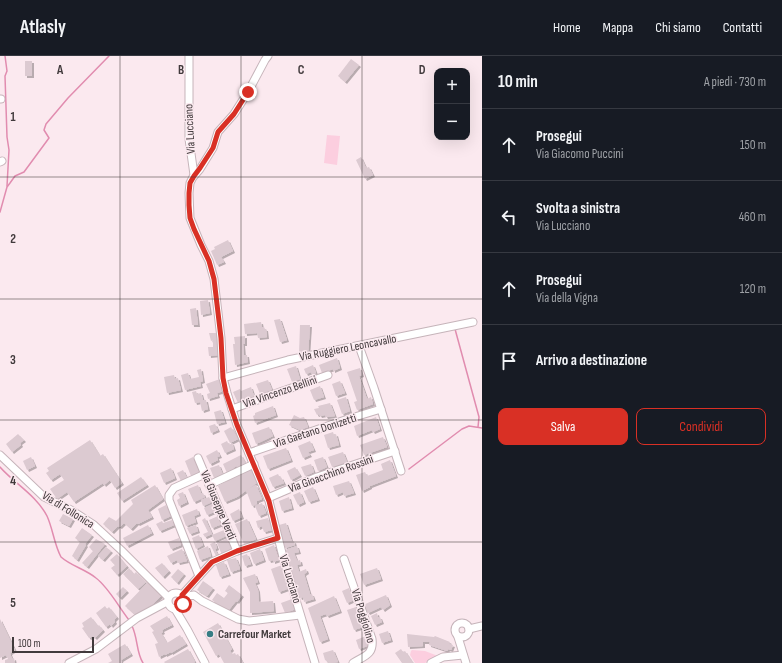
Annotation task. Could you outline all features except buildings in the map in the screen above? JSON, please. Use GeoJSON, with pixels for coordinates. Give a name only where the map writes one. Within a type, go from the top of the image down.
{"type":"FeatureCollection","features":[{"type":"Feature","properties":{"kind":"street","name":"Via Lucciano"},"geometry":{"type":"LineString","coordinates":[[189,56],[189,139],[194,176],[190,183],[189,193],[190,218],[209,261],[213,275],[221,338],[223,378],[232,409],[268,498],[278,538],[315,663]]}},
{"type":"Feature","properties":{"kind":"street"},"geometry":{"type":"LineString","coordinates":[[194,176],[213,148],[218,132],[234,114],[268,56]]}},
{"type":"Feature","properties":{"kind":"street","name":"Via Ruggiero Leoncavallo"},"geometry":{"type":"LineString","coordinates":[[223,378],[288,360],[473,322]]}},
{"type":"Feature","properties":{"kind":"street"},"geometry":{"type":"LineString","coordinates":[[359,346],[401,470]]}},
{"type":"Feature","properties":{"kind":"street","name":"Via Vincenzo Bellini"},"geometry":{"type":"LineString","coordinates":[[232,409],[328,376]]}},
{"type":"Feature","properties":{"kind":"street","name":"Via Gaetano Donizetti"},"geometry":{"type":"LineString","coordinates":[[249,453],[381,409]]}},
{"type":"Feature","properties":{"kind":"street","name":"Via Gioacchino Rossini"},"geometry":{"type":"LineString","coordinates":[[268,498],[317,477],[395,451]]}},
{"type":"Feature","properties":{"kind":"street","name":"Via di Follonica"},"geometry":{"type":"LineString","coordinates":[[0,455],[44,497],[71,510],[94,525],[153,582],[171,602],[187,629]]}},
{"type":"Feature","properties":{"kind":"street","name":"Via Giuseppe Verdi"},"geometry":{"type":"LineString","coordinates":[[198,458],[237,551]]}},
{"type":"Feature","properties":{"kind":"street"},"geometry":{"type":"LineString","coordinates":[[209,485],[254,464]]}},
{"type":"Feature","properties":{"kind":"street"},"geometry":{"type":"LineString","coordinates":[[199,576],[169,500],[169,495],[174,488],[205,474]]}},
{"type":"Feature","properties":{"kind":"street"},"geometry":{"type":"LineString","coordinates":[[171,602],[179,609],[183,600],[199,576],[212,562],[237,551],[278,538]]}},
{"type":"Feature","properties":{"kind":"street","name":"Via Poggiolino"},"geometry":{"type":"LineString","coordinates":[[344,559],[372,639],[373,647],[370,653],[353,663]]}},
{"type":"Feature","properties":{"kind":"street"},"geometry":{"type":"LineString","coordinates":[[70,663],[96,649],[137,618],[171,602],[179,593],[183,600],[187,629],[205,663]]}},
{"type":"Feature","properties":{"kind":"street"},"geometry":{"type":"LineString","coordinates":[[183,600],[195,599],[202,601],[238,619],[248,621],[300,615]]}},
{"type":"Feature","properties":{"kind":"street"},"geometry":{"type":"LineString","coordinates":[[466,663],[458,637],[454,631],[459,623],[465,624],[469,629]]}},
{"type":"Feature","properties":{"kind":"street"},"geometry":{"type":"LineString","coordinates":[[469,629],[482,626]]}},
{"type":"Feature","properties":{"kind":"street"},"geometry":{"type":"LineString","coordinates":[[458,637],[461,638],[466,636],[469,629]]}},
{"type":"Feature","properties":{"kind":"street"},"geometry":{"type":"LineString","coordinates":[[431,663],[443,657],[463,655]]}},
{"type":"Feature","properties":{"kind":"shaded area"},"geometry":{"type":"Polygon","coordinates":[[[327,135],[340,136],[337,165],[324,163],[327,135]]]}},
{"type":"Feature","properties":{"kind":"shaded area"},"geometry":{"type":"Polygon","coordinates":[[[412,650],[425,651],[438,656],[425,663],[415,663],[410,655],[412,650]]]}},
{"type":"Feature","properties":{"kind":"waterway"},"geometry":{"type":"LineString","coordinates":[[5,56],[7,71],[5,76],[7,137],[9,150],[7,186]]}},
{"type":"Feature","properties":{"kind":"waterway"},"geometry":{"type":"LineString","coordinates":[[0,212],[7,187],[15,176],[24,172],[49,138],[44,130],[46,124],[68,98],[109,56]]}},
{"type":"Feature","properties":{"kind":"waterway"},"geometry":{"type":"LineString","coordinates":[[455,329],[479,417],[478,427]]}},
{"type":"Feature","properties":{"kind":"waterway"},"geometry":{"type":"LineString","coordinates":[[409,469],[462,429],[469,426],[482,428]]}},
{"type":"Feature","properties":{"kind":"waterway"},"geometry":{"type":"LineString","coordinates":[[0,467],[37,502],[47,516],[61,557],[101,582],[129,620]]}},
{"type":"Feature","properties":{"kind":"waterway"},"geometry":{"type":"LineString","coordinates":[[132,626],[139,654],[143,663]]}},
{"type":"Feature","properties":{"kind":"place","name":"Carrefour Market"},"geometry":{"type":"Point","coordinates":[210,634]}},
{"type":"Feature","properties":{"kind":"route"},"geometry":{"type":"LineString","coordinates":[[183,604],[184,600],[182,595],[212,562],[237,551],[278,538],[269,501],[237,425],[226,393],[223,378],[221,338],[214,279],[209,261],[190,218],[189,205],[190,183],[213,148],[218,132],[234,114],[248,92]]}}]}
